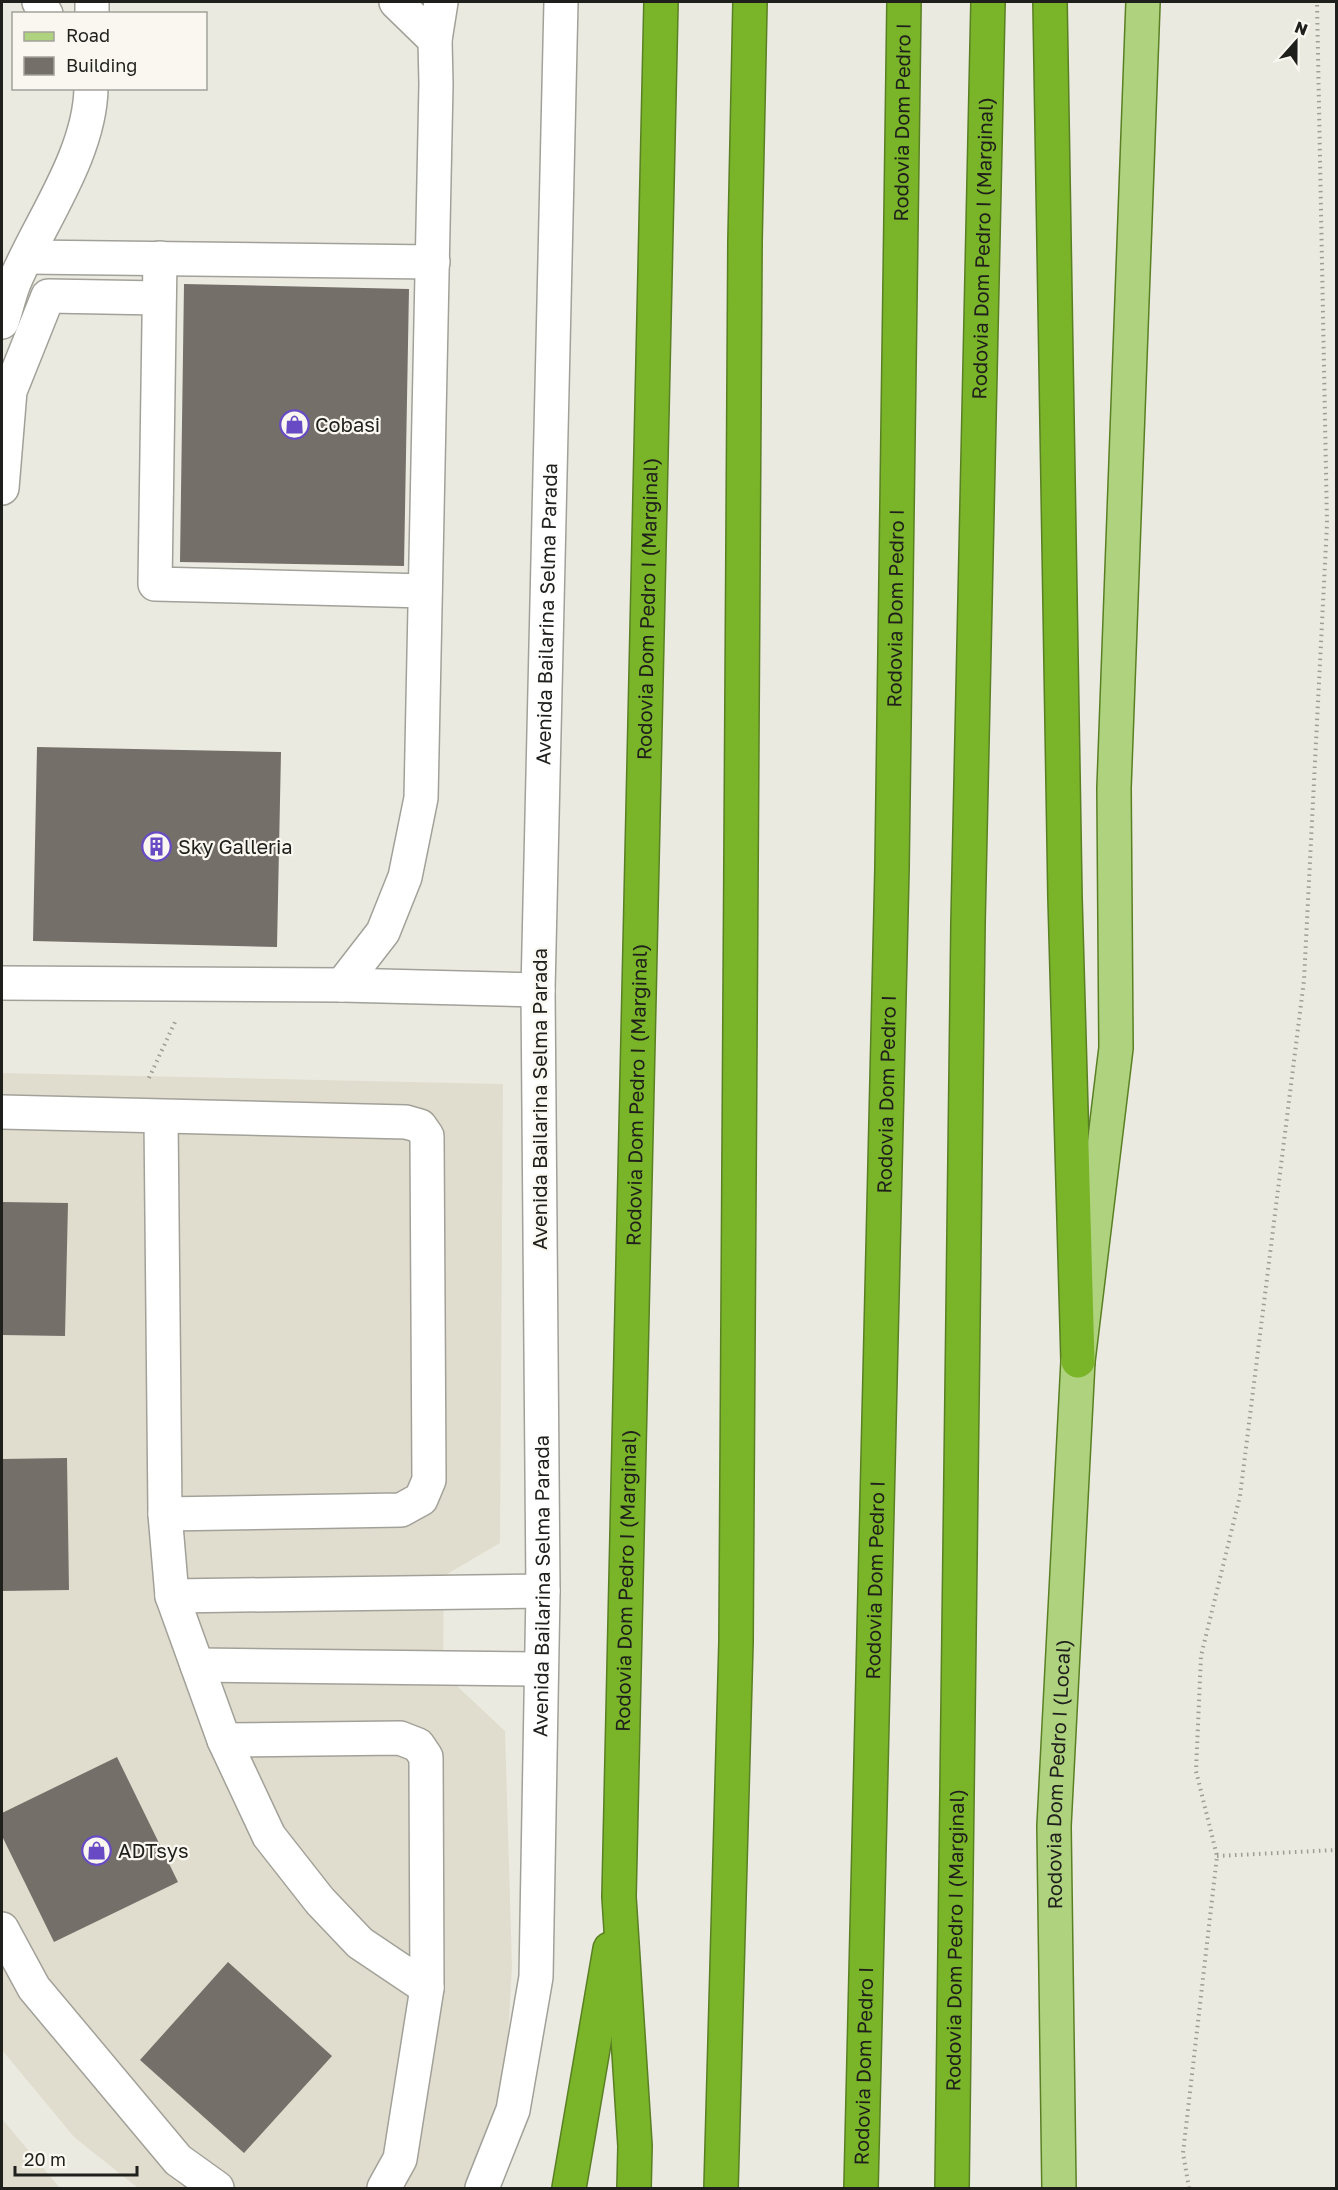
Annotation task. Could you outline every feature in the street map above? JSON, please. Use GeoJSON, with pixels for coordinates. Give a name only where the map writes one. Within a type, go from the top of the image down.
{"type":"FeatureCollection","features":[{"type":"Feature","properties":{"kind":"highway","name":"Rodovia Dom Pedro I (Marginal)"},"geometry":{"type":"LineString","coordinates":[[634,2188],[635,2146],[619,1897],[661,2]]}},
{"type":"Feature","properties":{"kind":"highway"},"geometry":{"type":"LineString","coordinates":[[721,2188],[736,1642],[745,252],[750,2]]}},
{"type":"Feature","properties":{"kind":"highway","name":"Rodovia Dom Pedro I"},"geometry":{"type":"LineString","coordinates":[[861,2188],[892,868],[904,2]]}},
{"type":"Feature","properties":{"kind":"highway","name":"Rodovia Dom Pedro I (Marginal)"},"geometry":{"type":"LineString","coordinates":[[952,2188],[968,923],[988,2]]}},
{"type":"Feature","properties":{"kind":"highway"},"geometry":{"type":"LineString","coordinates":[[1050,2],[1065,898],[1078,1361]]}},
{"type":"Feature","properties":{"kind":"highway"},"geometry":{"type":"LineString","coordinates":[[569,2188],[619,1897]]}},
{"type":"Feature","properties":{"kind":"main road","name":"Rodovia Dom Pedro I (Local)"},"geometry":{"type":"LineString","coordinates":[[1059,2188],[1054,1826],[1078,1361],[1116,1048],[1114,788],[1143,2]]}},
{"type":"Feature","properties":{"kind":"street"},"geometry":{"type":"LineString","coordinates":[[396,2],[435,40]]}},
{"type":"Feature","properties":{"kind":"street"},"geometry":{"type":"LineString","coordinates":[[342,985],[383,932],[407,866],[421,798],[433,262],[435,40],[441,2]]}},
{"type":"Feature","properties":{"kind":"street","name":"Avenida Bailarina Selma Parada"},"geometry":{"type":"LineString","coordinates":[[482,2188],[513,2110],[536,1977],[543,1591],[538,990],[561,2]]}},
{"type":"Feature","properties":{"kind":"street"},"geometry":{"type":"LineString","coordinates":[[2,322],[14,284],[75,156],[91,102],[91,90]]}},
{"type":"Feature","properties":{"kind":"street"},"geometry":{"type":"LineString","coordinates":[[27,257],[433,262]]}},
{"type":"Feature","properties":{"kind":"street"},"geometry":{"type":"LineString","coordinates":[[160,258],[155,584],[425,591]]}},
{"type":"Feature","properties":{"kind":"street"},"geometry":{"type":"LineString","coordinates":[[2,488],[10,391],[48,296],[159,298]]}},
{"type":"Feature","properties":{"kind":"street"},"geometry":{"type":"LineString","coordinates":[[2,983],[191,986],[342,985],[538,990]]}},
{"type":"Feature","properties":{"kind":"street"},"geometry":{"type":"LineString","coordinates":[[2,1112],[406,1122],[420,1126],[427,1136],[429,1480],[421,1499],[401,1510],[165,1514]]}},
{"type":"Feature","properties":{"kind":"street"},"geometry":{"type":"LineString","coordinates":[[147,1116],[165,1514],[172,1596],[224,1740],[269,1836],[320,1901],[360,1943],[427,1988]]}},
{"type":"Feature","properties":{"kind":"street"},"geometry":{"type":"LineString","coordinates":[[172,1596],[543,1591]]}},
{"type":"Feature","properties":{"kind":"street"},"geometry":{"type":"LineString","coordinates":[[196,1665],[540,1669]]}},
{"type":"Feature","properties":{"kind":"street"},"geometry":{"type":"LineString","coordinates":[[224,1740],[400,1738],[418,1745],[426,1757],[427,1988],[400,2159],[384,2188]]}},
{"type":"Feature","properties":{"kind":"street"},"geometry":{"type":"LineString","coordinates":[[2,1929],[34,1988],[178,2160],[217,2188]]}},
{"type":"Feature","properties":{"kind":"path"},"geometry":{"type":"LineString","coordinates":[[1188,2188],[1183,2152],[1217,1856],[1196,1771],[1201,1656],[1240,1496],[1304,980],[1327,524],[1317,2]]}},
{"type":"Feature","properties":{"kind":"path"},"geometry":{"type":"LineString","coordinates":[[147,1116],[191,986]]}},
{"type":"Feature","properties":{"kind":"path"},"geometry":{"type":"LineString","coordinates":[[1217,1856],[1336,1850]]}},
{"type":"Feature","properties":{"kind":"shaded area"},"geometry":{"type":"Polygon","coordinates":[[[2,1073],[503,1084],[500,1543],[444,1576],[443,1673],[505,1731],[512,1966],[504,2110],[478,2188],[138,2188],[74,2137],[2,2050],[2,1073]]]}},
{"type":"Feature","properties":{"kind":"shaded area"},"geometry":{"type":"Polygon","coordinates":[[[2,2119],[60,2188],[2,2188],[2,2119]]]}},
{"type":"Feature","properties":{"kind":"building","name":"Cobasi"},"geometry":{"type":"Polygon","coordinates":[[[184,284],[409,289],[404,566],[180,562],[184,284]]]}},
{"type":"Feature","properties":{"kind":"building","name":"Sky Galleria"},"geometry":{"type":"Polygon","coordinates":[[[37,747],[281,752],[277,947],[33,941],[37,747]]]}},
{"type":"Feature","properties":{"kind":"building"},"geometry":{"type":"Polygon","coordinates":[[[2,1202],[68,1203],[65,1336],[2,1335],[2,1202]]]}},
{"type":"Feature","properties":{"kind":"building"},"geometry":{"type":"Polygon","coordinates":[[[67,1458],[69,1590],[2,1591],[2,1459],[67,1458]]]}},
{"type":"Feature","properties":{"kind":"building"},"geometry":{"type":"Polygon","coordinates":[[[117,1757],[178,1882],[54,1942],[2,1836],[2,1813],[117,1757]]]}},
{"type":"Feature","properties":{"kind":"building"},"geometry":{"type":"Polygon","coordinates":[[[228,1962],[332,2056],[244,2153],[140,2060],[228,1962]]]}},
{"type":"Feature","properties":{"kind":"place","name":"Cobasi"},"geometry":{"type":"Point","coordinates":[294,425]}},
{"type":"Feature","properties":{"kind":"place","name":"Sky Galleria"},"geometry":{"type":"Point","coordinates":[157,847]}},
{"type":"Feature","properties":{"kind":"place","name":"ADTsys"},"geometry":{"type":"Point","coordinates":[97,1851]}}]}
